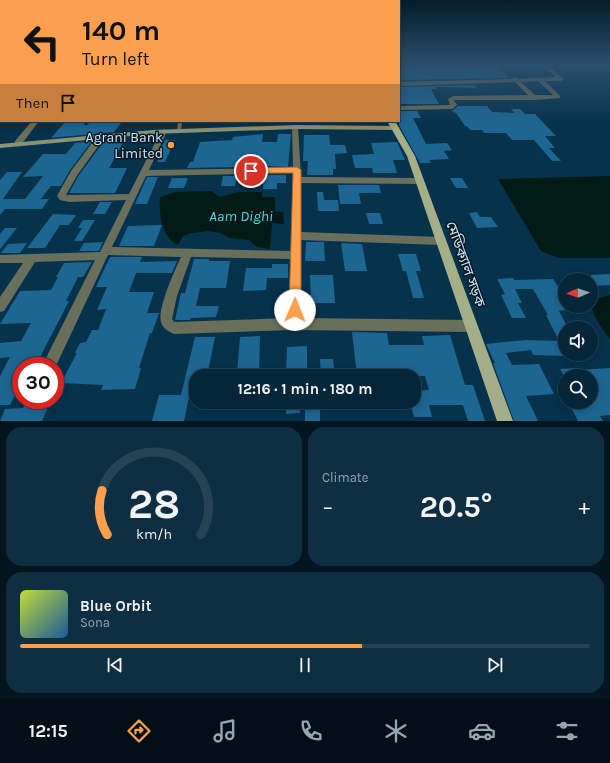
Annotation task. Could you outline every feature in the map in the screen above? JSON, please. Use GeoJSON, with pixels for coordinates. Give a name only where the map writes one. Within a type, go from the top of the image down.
{"type":"FeatureCollection","features":[{"type":"Feature","properties":{"kind":"main road"},"geometry":{"type":"LineString","coordinates":[[0,146],[18,143],[179,130],[393,125]]}},
{"type":"Feature","properties":{"kind":"main road","name":"মেডিক্যাল সড়ক"},"geometry":{"type":"LineString","coordinates":[[393,125],[411,156],[505,421]]}},
{"type":"Feature","properties":{"kind":"street"},"geometry":{"type":"LineString","coordinates":[[521,85],[534,98]]}},
{"type":"Feature","properties":{"kind":"street"},"geometry":{"type":"LineString","coordinates":[[400,108],[452,107],[454,105],[451,99],[453,98],[558,97],[545,85]]}},
{"type":"Feature","properties":{"kind":"street"},"geometry":{"type":"LineString","coordinates":[[18,143],[35,122]]}},
{"type":"Feature","properties":{"kind":"street"},"geometry":{"type":"LineString","coordinates":[[295,127],[297,175],[295,324]]}},
{"type":"Feature","properties":{"kind":"street"},"geometry":{"type":"LineString","coordinates":[[53,357],[164,131]]}},
{"type":"Feature","properties":{"kind":"street"},"geometry":{"type":"LineString","coordinates":[[102,137],[74,173],[61,196],[69,199],[132,197]]}},
{"type":"Feature","properties":{"kind":"street"},"geometry":{"type":"LineString","coordinates":[[144,173],[297,175],[420,181]]}},
{"type":"Feature","properties":{"kind":"street"},"geometry":{"type":"LineString","coordinates":[[296,236],[441,241]]}},
{"type":"Feature","properties":{"kind":"street"},"geometry":{"type":"LineString","coordinates":[[0,259],[103,254],[186,253],[296,255]]}},
{"type":"Feature","properties":{"kind":"street"},"geometry":{"type":"LineString","coordinates":[[186,253],[167,310],[166,320],[169,325],[174,328],[295,324],[471,326]]}},
{"type":"Feature","properties":{"kind":"street"},"geometry":{"type":"LineString","coordinates":[[0,307],[32,258]]}},
{"type":"Feature","properties":{"kind":"lane"},"geometry":{"type":"LineString","coordinates":[[179,130],[180,122]]}},
{"type":"Feature","properties":{"kind":"water"},"geometry":{"type":"Polygon","coordinates":[[[610,176],[610,258],[559,258],[541,251],[498,179],[610,176]]]}},
{"type":"Feature","properties":{"kind":"water","name":"Aam Dighi"},"geometry":{"type":"Polygon","coordinates":[[[212,191],[219,197],[239,192],[262,192],[262,197],[275,197],[275,211],[283,212],[284,224],[272,223],[270,249],[257,247],[249,240],[230,238],[220,233],[208,231],[183,236],[178,245],[172,241],[162,224],[160,197],[176,192],[212,191]]]}},
{"type":"Feature","properties":{"kind":"water"},"geometry":{"type":"Polygon","coordinates":[[[610,295],[610,339],[594,313],[598,313],[598,298],[610,295]]]}},
{"type":"Feature","properties":{"kind":"building"},"geometry":{"type":"Polygon","coordinates":[[[474,85],[477,88],[435,87],[437,89],[431,89],[439,104],[400,104],[400,87],[474,85]]]}},
{"type":"Feature","properties":{"kind":"building"},"geometry":{"type":"Polygon","coordinates":[[[458,106],[487,106],[492,112],[514,113],[511,109],[520,109],[525,114],[535,114],[556,136],[545,136],[555,148],[549,148],[561,161],[552,161],[534,140],[512,140],[506,133],[484,133],[482,130],[470,130],[467,126],[465,126],[456,113],[452,111],[458,106]]]}},
{"type":"Feature","properties":{"kind":"building"},"geometry":{"type":"Polygon","coordinates":[[[400,111],[417,111],[421,118],[413,118],[426,144],[447,143],[452,150],[444,151],[449,159],[429,160],[431,163],[420,163],[399,125],[400,111]]]}},
{"type":"Feature","properties":{"kind":"building"},"geometry":{"type":"Polygon","coordinates":[[[65,122],[83,122],[86,126],[90,122],[121,123],[114,132],[51,138],[65,122]]]}},
{"type":"Feature","properties":{"kind":"building"},"geometry":{"type":"Polygon","coordinates":[[[263,134],[262,142],[277,142],[278,134],[291,134],[288,167],[248,165],[239,167],[187,168],[190,162],[193,162],[200,142],[232,140],[233,137],[263,134]]]}},
{"type":"Feature","properties":{"kind":"building"},"geometry":{"type":"Polygon","coordinates":[[[304,135],[329,135],[330,145],[345,145],[347,153],[335,154],[336,169],[333,169],[333,175],[307,175],[308,161],[303,161],[304,135]]]}},
{"type":"Feature","properties":{"kind":"building"},"geometry":{"type":"Polygon","coordinates":[[[105,140],[109,140],[107,143],[123,143],[109,168],[127,168],[115,193],[69,193],[79,175],[105,140]]]}},
{"type":"Feature","properties":{"kind":"building"},"geometry":{"type":"Polygon","coordinates":[[[165,140],[175,140],[165,162],[157,162],[163,150],[160,150],[165,140]]]}},
{"type":"Feature","properties":{"kind":"building"},"geometry":{"type":"Polygon","coordinates":[[[92,141],[70,170],[61,186],[51,186],[41,199],[49,199],[42,209],[5,209],[0,215],[0,180],[7,172],[22,172],[3,199],[25,199],[43,176],[23,177],[43,154],[66,154],[75,143],[92,141]]]}},
{"type":"Feature","properties":{"kind":"building"},"geometry":{"type":"Polygon","coordinates":[[[397,142],[405,160],[393,160],[397,173],[373,173],[372,168],[355,168],[352,155],[374,154],[371,143],[397,142]]]}},
{"type":"Feature","properties":{"kind":"building"},"geometry":{"type":"Polygon","coordinates":[[[264,175],[286,175],[286,183],[277,183],[277,189],[263,189],[264,175]]]}},
{"type":"Feature","properties":{"kind":"building"},"geometry":{"type":"Polygon","coordinates":[[[223,176],[237,176],[235,186],[221,186],[223,176]]]}},
{"type":"Feature","properties":{"kind":"building"},"geometry":{"type":"Polygon","coordinates":[[[147,177],[158,177],[147,204],[135,204],[147,177]]]}},
{"type":"Feature","properties":{"kind":"building"},"geometry":{"type":"Polygon","coordinates":[[[172,178],[188,178],[184,188],[168,188],[172,178]]]}},
{"type":"Feature","properties":{"kind":"building"},"geometry":{"type":"Polygon","coordinates":[[[450,178],[462,178],[468,188],[456,188],[450,178]]]}},
{"type":"Feature","properties":{"kind":"building"},"geometry":{"type":"Polygon","coordinates":[[[338,185],[379,185],[381,193],[359,193],[361,204],[340,204],[338,185]]]}},
{"type":"Feature","properties":{"kind":"building"},"geometry":{"type":"Polygon","coordinates":[[[317,192],[323,192],[324,200],[338,200],[339,211],[318,211],[317,192]]]}},
{"type":"Feature","properties":{"kind":"building"},"geometry":{"type":"Polygon","coordinates":[[[100,202],[112,202],[105,214],[93,214],[100,202]]]}},
{"type":"Feature","properties":{"kind":"building"},"geometry":{"type":"Polygon","coordinates":[[[477,212],[480,217],[491,217],[498,227],[477,228],[469,213],[477,212]]]}},
{"type":"Feature","properties":{"kind":"building"},"geometry":{"type":"Polygon","coordinates":[[[366,213],[380,213],[383,224],[369,224],[366,213]]]}},
{"type":"Feature","properties":{"kind":"building"},"geometry":{"type":"Polygon","coordinates":[[[53,214],[76,215],[69,225],[60,225],[45,248],[27,248],[53,214]]]}},
{"type":"Feature","properties":{"kind":"building"},"geometry":{"type":"Polygon","coordinates":[[[83,220],[95,220],[82,241],[74,241],[82,228],[78,228],[83,220]]]}},
{"type":"Feature","properties":{"kind":"building"},"geometry":{"type":"Polygon","coordinates":[[[162,225],[154,246],[119,246],[128,226],[162,225]]]}},
{"type":"Feature","properties":{"kind":"building"},"geometry":{"type":"Polygon","coordinates":[[[5,228],[17,228],[0,249],[0,234],[5,228]]]}},
{"type":"Feature","properties":{"kind":"building"},"geometry":{"type":"Polygon","coordinates":[[[103,242],[99,251],[79,251],[84,243],[103,242]]]}},
{"type":"Feature","properties":{"kind":"building"},"geometry":{"type":"Polygon","coordinates":[[[306,242],[324,242],[325,261],[305,261],[306,242]]]}},
{"type":"Feature","properties":{"kind":"building"},"geometry":{"type":"Polygon","coordinates":[[[27,243],[20,253],[1,253],[8,244],[27,243]]]}},
{"type":"Feature","properties":{"kind":"building"},"geometry":{"type":"Polygon","coordinates":[[[341,243],[362,244],[367,271],[345,271],[341,243]]]}},
{"type":"Feature","properties":{"kind":"building"},"geometry":{"type":"Polygon","coordinates":[[[398,254],[416,254],[421,271],[416,271],[424,298],[413,298],[406,271],[403,271],[398,254]]]}},
{"type":"Feature","properties":{"kind":"building"},"geometry":{"type":"Polygon","coordinates":[[[110,257],[142,257],[140,262],[177,261],[172,273],[136,273],[129,292],[154,292],[147,313],[159,313],[152,333],[150,333],[139,368],[141,368],[135,389],[101,390],[103,385],[64,383],[64,377],[77,353],[75,353],[80,343],[86,342],[92,330],[98,330],[106,309],[97,310],[107,287],[96,287],[110,257]]]}},
{"type":"Feature","properties":{"kind":"building"},"geometry":{"type":"Polygon","coordinates":[[[194,259],[230,261],[226,288],[200,288],[196,306],[219,306],[216,317],[175,320],[181,293],[185,293],[194,259]]]}},
{"type":"Feature","properties":{"kind":"building"},"geometry":{"type":"Polygon","coordinates":[[[92,262],[83,277],[78,277],[66,301],[69,301],[40,357],[12,357],[12,401],[10,405],[0,405],[0,376],[10,357],[0,358],[0,343],[21,341],[31,323],[0,324],[20,291],[51,290],[64,263],[92,262]]]}},
{"type":"Feature","properties":{"kind":"building"},"geometry":{"type":"Polygon","coordinates":[[[272,264],[288,264],[288,278],[267,278],[266,290],[243,291],[246,268],[272,268],[272,264]]]}},
{"type":"Feature","properties":{"kind":"building"},"geometry":{"type":"Polygon","coordinates":[[[610,274],[610,285],[598,286],[598,275],[610,274]]]}},
{"type":"Feature","properties":{"kind":"building"},"geometry":{"type":"Polygon","coordinates":[[[310,275],[333,275],[335,303],[311,303],[310,275]]]}},
{"type":"Feature","properties":{"kind":"building"},"geometry":{"type":"Polygon","coordinates":[[[497,279],[553,279],[558,286],[558,313],[560,313],[564,321],[558,321],[558,339],[546,315],[548,315],[533,289],[515,289],[522,303],[518,303],[526,318],[512,318],[501,295],[505,294],[497,279]]]}},
{"type":"Feature","properties":{"kind":"building"},"geometry":{"type":"Polygon","coordinates":[[[352,332],[387,333],[389,345],[424,345],[422,336],[450,335],[465,385],[473,385],[485,421],[468,421],[463,405],[429,405],[432,417],[414,417],[412,409],[421,409],[421,391],[429,390],[425,376],[421,376],[421,369],[356,369],[352,332]]]}},
{"type":"Feature","properties":{"kind":"building"},"geometry":{"type":"Polygon","coordinates":[[[260,336],[259,369],[237,369],[240,337],[260,336]]]}},
{"type":"Feature","properties":{"kind":"building"},"geometry":{"type":"Polygon","coordinates":[[[195,337],[215,337],[208,369],[189,369],[189,397],[184,421],[152,421],[159,395],[181,395],[195,337]]]}},
{"type":"Feature","properties":{"kind":"building"},"geometry":{"type":"Polygon","coordinates":[[[526,340],[558,341],[558,356],[533,355],[531,350],[506,353],[512,365],[539,364],[554,394],[526,396],[538,421],[514,421],[493,363],[495,363],[486,344],[526,340]]]}},
{"type":"Feature","properties":{"kind":"building"},"geometry":{"type":"Polygon","coordinates":[[[307,346],[307,369],[286,369],[287,347],[307,346]]]}},
{"type":"Feature","properties":{"kind":"building"},"geometry":{"type":"Polygon","coordinates":[[[320,359],[333,359],[334,369],[321,369],[320,359]]]}},
{"type":"Feature","properties":{"kind":"building"},"geometry":{"type":"Polygon","coordinates":[[[610,368],[610,415],[600,416],[603,421],[578,421],[572,409],[598,409],[598,369],[594,369],[610,368]]]}},
{"type":"Feature","properties":{"kind":"building"},"geometry":{"type":"Polygon","coordinates":[[[5,409],[47,409],[42,421],[0,421],[5,409]]]}},
{"type":"Feature","properties":{"kind":"building"},"geometry":{"type":"Polygon","coordinates":[[[286,409],[300,409],[300,413],[286,414],[286,409]]]}},
{"type":"Feature","properties":{"kind":"building"},"geometry":{"type":"Polygon","coordinates":[[[305,410],[320,410],[320,421],[305,421],[305,410]]]}},
{"type":"Feature","properties":{"kind":"place","name":"Agrani Bank Limited"},"geometry":{"type":"Point","coordinates":[171,145]}},
{"type":"Feature","properties":{"kind":"route"},"geometry":{"type":"LineString","coordinates":[[251,171],[297,170],[295,310]]}}]}
